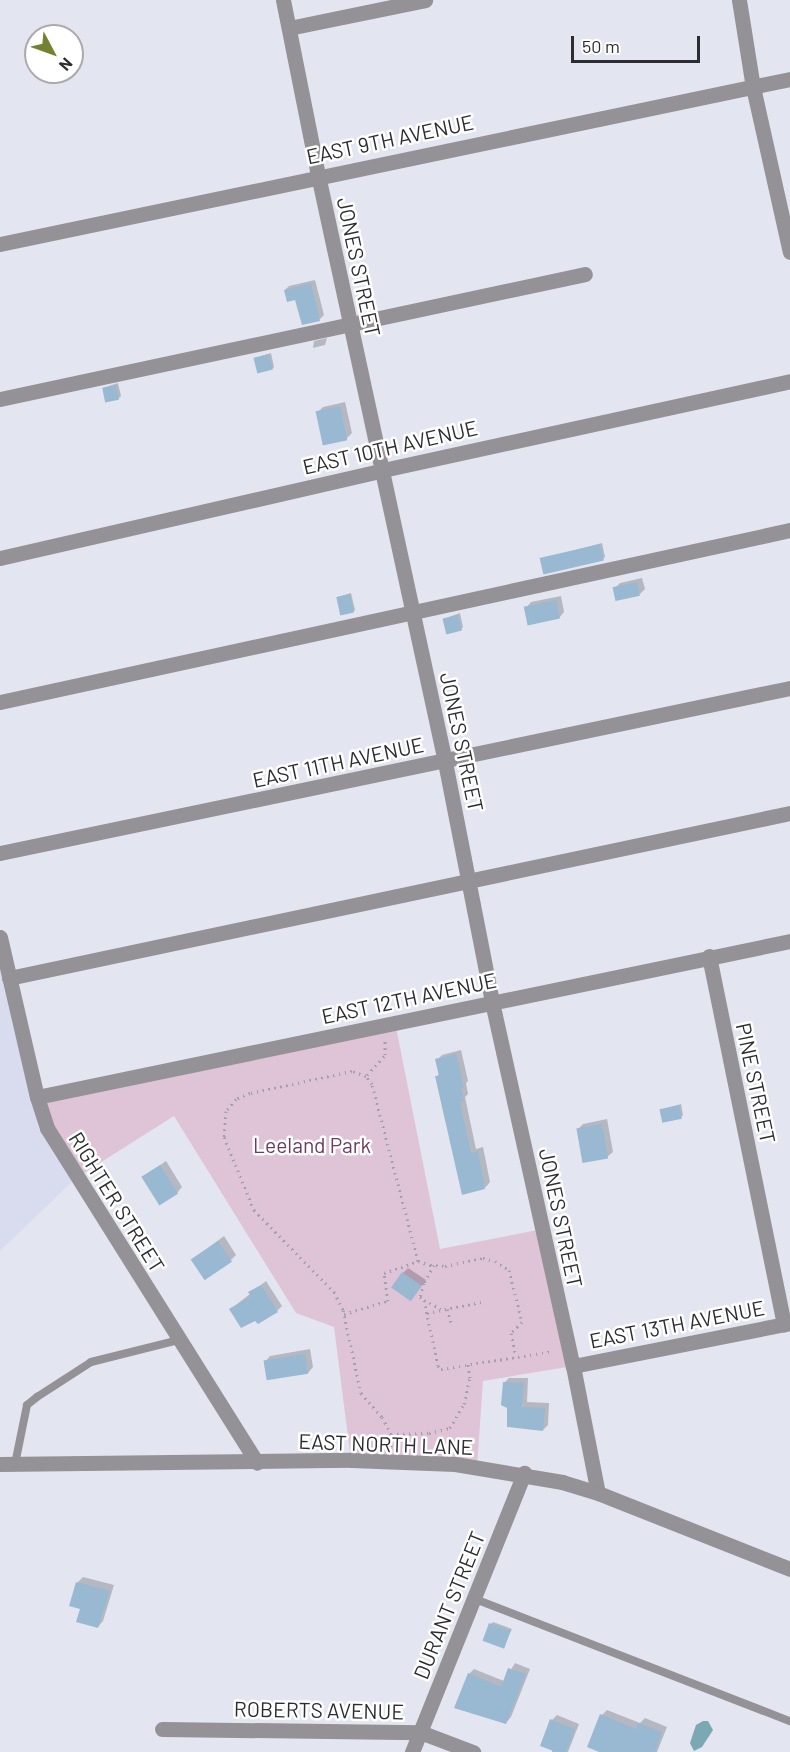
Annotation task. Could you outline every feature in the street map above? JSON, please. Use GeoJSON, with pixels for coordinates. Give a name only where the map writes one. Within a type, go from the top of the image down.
{"type":"FeatureCollection","features":[{"type":"Feature","properties":{"kind":"street","name":"JONES STREET"},"geometry":{"type":"LineString","coordinates":[[283,0],[318,175],[445,762],[492,1002],[572,1358],[598,1493]]}},
{"type":"Feature","properties":{"kind":"street"},"geometry":{"type":"LineString","coordinates":[[289,28],[425,0]]}},
{"type":"Feature","properties":{"kind":"street"},"geometry":{"type":"LineString","coordinates":[[739,0],[753,87],[790,252]]}},
{"type":"Feature","properties":{"kind":"street","name":"EAST 9TH AVENUE"},"geometry":{"type":"LineString","coordinates":[[0,244],[318,175],[790,79]]}},
{"type":"Feature","properties":{"kind":"street"},"geometry":{"type":"LineString","coordinates":[[0,399],[585,274]]}},
{"type":"Feature","properties":{"kind":"street","name":"EAST 10TH AVENUE"},"geometry":{"type":"LineString","coordinates":[[0,558],[383,470],[790,381]]}},
{"type":"Feature","properties":{"kind":"street"},"geometry":{"type":"LineString","coordinates":[[0,702],[413,614],[790,530]]}},
{"type":"Feature","properties":{"kind":"street","name":"EAST 11TH AVENUE"},"geometry":{"type":"LineString","coordinates":[[0,853],[445,762],[790,688]]}},
{"type":"Feature","properties":{"kind":"street"},"geometry":{"type":"LineString","coordinates":[[9,978],[790,813]]}},
{"type":"Feature","properties":{"kind":"street","name":"RIGHTER STREET"},"geometry":{"type":"LineString","coordinates":[[0,937],[37,1097],[47,1128],[61,1155],[257,1463]]}},
{"type":"Feature","properties":{"kind":"street","name":"EAST 12TH AVENUE"},"geometry":{"type":"LineString","coordinates":[[37,1097],[790,941]]}},
{"type":"Feature","properties":{"kind":"street","name":"PINE STREET"},"geometry":{"type":"LineString","coordinates":[[709,956],[787,1324]]}},
{"type":"Feature","properties":{"kind":"street","name":"EAST 13TH AVENUE"},"geometry":{"type":"LineString","coordinates":[[572,1358],[787,1324]]}},
{"type":"Feature","properties":{"kind":"street","name":"EAST NORTH LANE"},"geometry":{"type":"LineString","coordinates":[[8,1464],[412,1462],[455,1464],[524,1473],[598,1493],[790,1569]]}},
{"type":"Feature","properties":{"kind":"street","name":"DURANT STREET"},"geometry":{"type":"LineString","coordinates":[[412,1752],[524,1473]]}},
{"type":"Feature","properties":{"kind":"street","name":"ROBERTS AVENUE"},"geometry":{"type":"LineString","coordinates":[[162,1729],[420,1732],[473,1752]]}},
{"type":"Feature","properties":{"kind":"lane"},"geometry":{"type":"LineString","coordinates":[[8,1464],[27,1405],[37,1397],[91,1362],[179,1340]]}},
{"type":"Feature","properties":{"kind":"lane"},"geometry":{"type":"LineString","coordinates":[[475,1599],[790,1721]]}},
{"type":"Feature","properties":{"kind":"path"},"geometry":{"type":"LineString","coordinates":[[366,1076],[385,1055],[381,1025]]}},
{"type":"Feature","properties":{"kind":"path"},"geometry":{"type":"LineString","coordinates":[[418,1261],[372,1084],[366,1076],[352,1071],[250,1093],[236,1100],[226,1111],[224,1137],[254,1210],[334,1292],[344,1314],[361,1393],[382,1417],[391,1434],[429,1433],[450,1428],[464,1404],[470,1378],[468,1364]]}},
{"type":"Feature","properties":{"kind":"path"},"geometry":{"type":"LineString","coordinates":[[344,1314],[388,1301],[384,1273],[418,1261],[434,1265],[458,1264],[483,1258],[509,1270],[522,1322],[511,1333],[516,1356]]}},
{"type":"Feature","properties":{"kind":"path"},"geometry":{"type":"LineString","coordinates":[[434,1265],[424,1282],[420,1297],[442,1310]]}},
{"type":"Feature","properties":{"kind":"path"},"geometry":{"type":"LineString","coordinates":[[424,1300],[438,1366],[441,1369],[516,1356],[572,1358]]}},
{"type":"Feature","properties":{"kind":"path"},"geometry":{"type":"LineString","coordinates":[[427,1313],[481,1302]]}},
{"type":"Feature","properties":{"kind":"path"},"geometry":{"type":"LineString","coordinates":[[447,1309],[450,1322]]}},
{"type":"Feature","properties":{"kind":"shaded area"},"geometry":{"type":"Polygon","coordinates":[[[0,937],[37,1097],[76,1178],[0,1251],[0,937]]]}},
{"type":"Feature","properties":{"kind":"green space","name":"Leeland Park"},"geometry":{"type":"Polygon","coordinates":[[[395,1022],[440,1249],[543,1229],[573,1366],[483,1381],[477,1467],[351,1460],[334,1327],[296,1313],[174,1116],[76,1178],[37,1097],[395,1022]]]}},
{"type":"Feature","properties":{"kind":"water"},"geometry":{"type":"Polygon","coordinates":[[[708,1721],[713,1730],[702,1747],[694,1751],[690,1743],[696,1725],[708,1721]]]}},
{"type":"Feature","properties":{"kind":"building"},"geometry":{"type":"Polygon","coordinates":[[[311,283],[320,321],[302,325],[295,300],[287,302],[284,290],[311,283]]]}},
{"type":"Feature","properties":{"kind":"building"},"geometry":{"type":"Polygon","coordinates":[[[269,354],[273,370],[257,373],[253,358],[269,354]]]}},
{"type":"Feature","properties":{"kind":"building"},"geometry":{"type":"Polygon","coordinates":[[[116,385],[119,400],[105,402],[102,388],[116,385]]]}},
{"type":"Feature","properties":{"kind":"building"},"geometry":{"type":"Polygon","coordinates":[[[340,406],[347,440],[323,445],[316,411],[340,406]]]}},
{"type":"Feature","properties":{"kind":"building"},"geometry":{"type":"Polygon","coordinates":[[[600,544],[604,561],[543,575],[540,558],[600,544]]]}},
{"type":"Feature","properties":{"kind":"building"},"geometry":{"type":"Polygon","coordinates":[[[637,582],[640,596],[615,601],[613,587],[637,582]]]}},
{"type":"Feature","properties":{"kind":"building"},"geometry":{"type":"Polygon","coordinates":[[[350,594],[354,613],[340,615],[336,597],[350,594]]]}},
{"type":"Feature","properties":{"kind":"building"},"geometry":{"type":"Polygon","coordinates":[[[556,600],[560,619],[528,625],[524,607],[556,600]]]}},
{"type":"Feature","properties":{"kind":"building"},"geometry":{"type":"Polygon","coordinates":[[[458,615],[462,631],[446,634],[442,619],[458,615]]]}},
{"type":"Feature","properties":{"kind":"building"},"geometry":{"type":"Polygon","coordinates":[[[456,1054],[464,1088],[461,1088],[464,1101],[460,1102],[471,1153],[478,1151],[485,1189],[462,1195],[435,1076],[439,1076],[435,1059],[456,1054]]]}},
{"type":"Feature","properties":{"kind":"building"},"geometry":{"type":"Polygon","coordinates":[[[679,1105],[682,1119],[662,1123],[659,1109],[679,1105]]]}},
{"type":"Feature","properties":{"kind":"building"},"geometry":{"type":"Polygon","coordinates":[[[602,1124],[608,1158],[582,1163],[576,1129],[602,1124]]]}},
{"type":"Feature","properties":{"kind":"building"},"geometry":{"type":"Polygon","coordinates":[[[160,1165],[178,1194],[159,1205],[141,1177],[160,1165]]]}},
{"type":"Feature","properties":{"kind":"building"},"geometry":{"type":"Polygon","coordinates":[[[218,1241],[232,1262],[205,1280],[191,1259],[218,1241]]]}},
{"type":"Feature","properties":{"kind":"building"},"geometry":{"type":"Polygon","coordinates":[[[402,1272],[422,1286],[411,1301],[391,1288],[402,1272]]]}},
{"type":"Feature","properties":{"kind":"building"},"geometry":{"type":"Polygon","coordinates":[[[261,1285],[278,1312],[258,1324],[255,1321],[241,1328],[229,1309],[251,1296],[248,1292],[261,1285]]]}},
{"type":"Feature","properties":{"kind":"building"},"geometry":{"type":"Polygon","coordinates":[[[305,1354],[308,1374],[267,1380],[264,1361],[305,1354]]]}},
{"type":"Feature","properties":{"kind":"building"},"geometry":{"type":"Polygon","coordinates":[[[503,1382],[524,1383],[522,1407],[545,1408],[543,1431],[507,1427],[507,1408],[501,1405],[503,1382]]]}},
{"type":"Feature","properties":{"kind":"building"},"geometry":{"type":"Polygon","coordinates":[[[76,1582],[110,1591],[98,1628],[76,1622],[80,1609],[69,1606],[76,1582]]]}},
{"type":"Feature","properties":{"kind":"building"},"geometry":{"type":"Polygon","coordinates":[[[489,1623],[511,1631],[504,1649],[483,1641],[489,1623]]]}},
{"type":"Feature","properties":{"kind":"building"},"geometry":{"type":"Polygon","coordinates":[[[508,1668],[526,1674],[506,1724],[454,1708],[468,1673],[501,1687],[508,1668]]]}},
{"type":"Feature","properties":{"kind":"building"},"geometry":{"type":"Polygon","coordinates":[[[600,1714],[636,1729],[638,1723],[662,1732],[655,1752],[599,1752],[587,1747],[600,1714]]]}},
{"type":"Feature","properties":{"kind":"building"},"geometry":{"type":"Polygon","coordinates":[[[550,1719],[575,1729],[566,1752],[556,1752],[540,1746],[550,1719]]]}}]}
